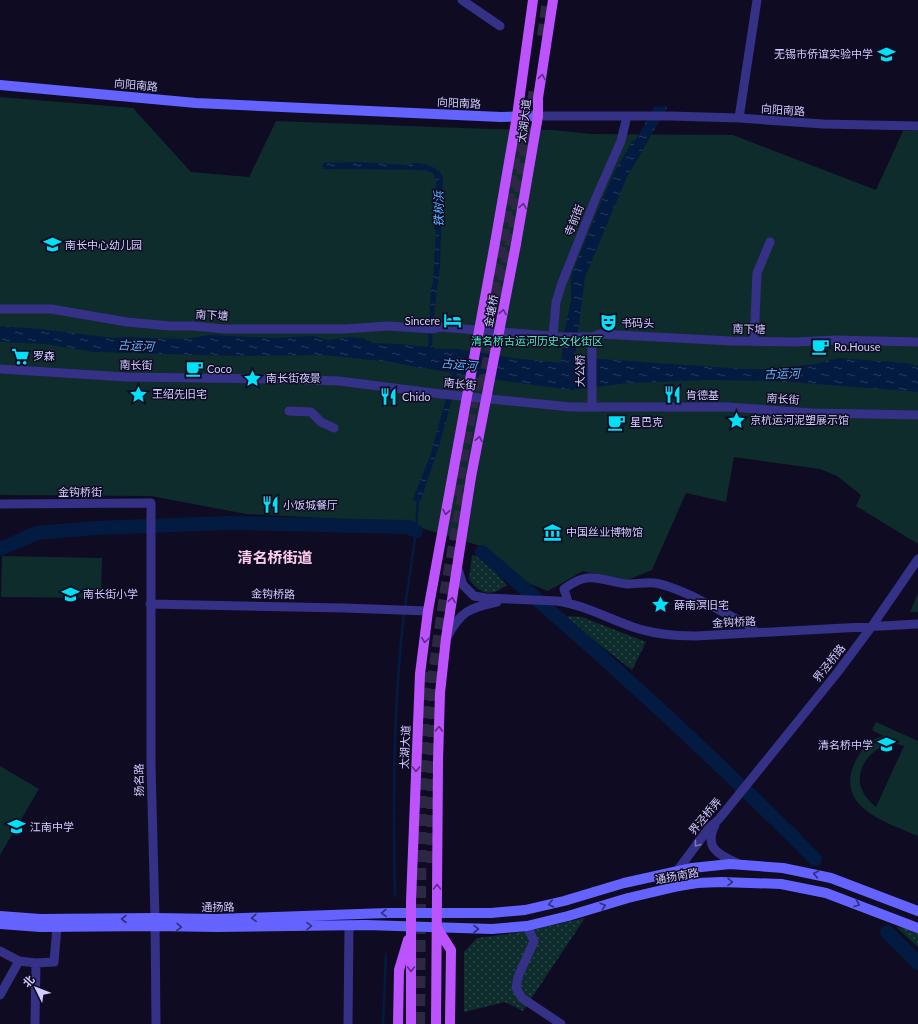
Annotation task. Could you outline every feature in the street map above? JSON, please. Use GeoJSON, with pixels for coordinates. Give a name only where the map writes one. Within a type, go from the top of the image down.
{"type":"FeatureCollection","features":[{"type":"Feature","properties":{"kind":"main road","name":"太湖大道"},"geometry":{"type":"LineString","coordinates":[[410,1024],[411,913],[420,674],[428,611],[517,116],[533,0]]}},
{"type":"Feature","properties":{"kind":"main road","name":"太湖大道"},"geometry":{"type":"LineString","coordinates":[[516,244],[538,116],[538,98],[553,0]]}},
{"type":"Feature","properties":{"kind":"main road","name":"向阳南路"},"geometry":{"type":"LineString","coordinates":[[0,85],[204,104],[501,117],[538,116]]}},
{"type":"Feature","properties":{"kind":"main road","name":"金塘桥"},"geometry":{"type":"LineString","coordinates":[[457,566],[471,478],[516,244]]}},
{"type":"Feature","properties":{"kind":"main road"},"geometry":{"type":"LineString","coordinates":[[436,1024],[440,708],[446,638],[457,566]]}},
{"type":"Feature","properties":{"kind":"main road","name":"通扬南路"},"geometry":{"type":"LineString","coordinates":[[437,913],[491,913],[525,910],[564,901],[624,883],[677,871],[705,866],[741,865],[783,868],[831,878],[918,911]]}},
{"type":"Feature","properties":{"kind":"main road","name":"通扬南路"},"geometry":{"type":"LineString","coordinates":[[437,928],[492,929],[527,926],[568,916],[628,898],[679,886],[697,883],[721,882],[781,884],[826,893],[918,928]]}},
{"type":"Feature","properties":{"kind":"main road","name":"通扬路"},"geometry":{"type":"LineString","coordinates":[[0,924],[57,927],[217,919],[437,913]]}},
{"type":"Feature","properties":{"kind":"main road","name":"通扬路"},"geometry":{"type":"LineString","coordinates":[[0,916],[40,919],[155,922],[217,927],[349,925],[437,928]]}},
{"type":"Feature","properties":{"kind":"main road"},"geometry":{"type":"LineString","coordinates":[[398,1024],[399,970],[411,926]]}},
{"type":"Feature","properties":{"kind":"main road"},"geometry":{"type":"LineString","coordinates":[[437,928],[451,950],[450,1024]]}},
{"type":"Feature","properties":{"kind":"street"},"geometry":{"type":"LineString","coordinates":[[462,0],[500,26]]}},
{"type":"Feature","properties":{"kind":"street"},"geometry":{"type":"LineString","coordinates":[[739,118],[758,0]]}},
{"type":"Feature","properties":{"kind":"street","name":"向阳南路"},"geometry":{"type":"LineString","coordinates":[[538,116],[670,116],[739,118],[823,124],[918,126]]}},
{"type":"Feature","properties":{"kind":"street","name":"寺前街"},"geometry":{"type":"LineString","coordinates":[[557,336],[556,302],[562,282],[630,117]]}},
{"type":"Feature","properties":{"kind":"street"},"geometry":{"type":"LineString","coordinates":[[754,342],[757,273],[770,242]]}},
{"type":"Feature","properties":{"kind":"street","name":"南下塘"},"geometry":{"type":"LineString","coordinates":[[0,308],[51,309],[127,322],[224,329],[344,329],[388,326],[429,329],[441,327],[580,337],[592,337],[600,334],[754,342],[836,340],[918,342]]}},
{"type":"Feature","properties":{"kind":"street","name":"大公桥"},"geometry":{"type":"LineString","coordinates":[[592,337],[592,407]]}},
{"type":"Feature","properties":{"kind":"street","name":"南长街"},"geometry":{"type":"LineString","coordinates":[[0,369],[126,378],[339,381],[441,394],[571,407],[728,407],[813,413],[918,415]]}},
{"type":"Feature","properties":{"kind":"street"},"geometry":{"type":"LineString","coordinates":[[289,411],[311,412],[321,422],[334,428]]}},
{"type":"Feature","properties":{"kind":"street","name":"金钩桥街"},"geometry":{"type":"LineString","coordinates":[[0,504],[151,503],[151,512]]}},
{"type":"Feature","properties":{"kind":"street","name":"扬名路"},"geometry":{"type":"LineString","coordinates":[[151,512],[151,765],[156,1024]]}},
{"type":"Feature","properties":{"kind":"street","name":"界泾桥路"},"geometry":{"type":"LineString","coordinates":[[752,777],[837,672],[872,626],[918,560]]}},
{"type":"Feature","properties":{"kind":"street"},"geometry":{"type":"LineString","coordinates":[[457,566],[463,585],[474,596],[486,598],[510,598]]}},
{"type":"Feature","properties":{"kind":"street"},"geometry":{"type":"LineString","coordinates":[[568,602],[564,589],[570,584],[583,578],[592,577],[627,584],[653,583],[671,587],[706,603],[752,627],[755,633]]}},
{"type":"Feature","properties":{"kind":"street"},"geometry":{"type":"LineString","coordinates":[[446,638],[455,622],[464,614],[476,607],[510,598]]}},
{"type":"Feature","properties":{"kind":"street","name":"金钩桥路"},"geometry":{"type":"LineString","coordinates":[[510,598],[568,602],[633,627],[676,636],[918,624]]}},
{"type":"Feature","properties":{"kind":"street","name":"金钩桥路"},"geometry":{"type":"LineString","coordinates":[[150,604],[428,611]]}},
{"type":"Feature","properties":{"kind":"street","name":"界泾桥弄"},"geometry":{"type":"LineString","coordinates":[[677,871],[709,828],[719,819],[752,777]]}},
{"type":"Feature","properties":{"kind":"street"},"geometry":{"type":"LineString","coordinates":[[719,819],[711,834],[711,843],[717,852],[725,858],[741,865]]}},
{"type":"Feature","properties":{"kind":"street"},"geometry":{"type":"LineString","coordinates":[[348,1024],[349,925]]}},
{"type":"Feature","properties":{"kind":"street"},"geometry":{"type":"LineString","coordinates":[[527,926],[534,941],[518,977],[516,988],[522,998],[560,1024]]}},
{"type":"Feature","properties":{"kind":"street"},"geometry":{"type":"LineString","coordinates":[[0,951],[19,961],[36,963],[54,962],[57,927]]}},
{"type":"Feature","properties":{"kind":"street"},"geometry":{"type":"LineString","coordinates":[[0,995],[19,961]]}},
{"type":"Feature","properties":{"kind":"street"},"geometry":{"type":"LineString","coordinates":[[35,1024],[36,963]]}},
{"type":"Feature","properties":{"kind":"green space","name":"清名桥古运河历史文化街区"},"geometry":{"type":"Polygon","coordinates":[[[0,97],[133,108],[191,172],[249,177],[276,121],[552,130],[591,134],[733,135],[876,190],[903,131],[918,131],[918,544],[856,506],[861,495],[837,476],[820,469],[734,457],[726,502],[686,493],[652,570],[628,580],[583,571],[548,591],[525,582],[484,547],[401,522],[246,514],[151,496],[0,495],[0,97]]]}},
{"type":"Feature","properties":{"kind":"green space"},"geometry":{"type":"Polygon","coordinates":[[[472,555],[481,557],[507,585],[491,593],[477,588],[469,579],[472,555]]]}},
{"type":"Feature","properties":{"kind":"green space"},"geometry":{"type":"Polygon","coordinates":[[[2,556],[102,558],[101,598],[1,597],[2,556]]]}},
{"type":"Feature","properties":{"kind":"green space"},"geometry":{"type":"Polygon","coordinates":[[[918,593],[918,612],[910,612],[918,593]]]}},
{"type":"Feature","properties":{"kind":"green space"},"geometry":{"type":"Polygon","coordinates":[[[566,616],[582,617],[646,642],[632,670],[583,632],[566,616]]]}},
{"type":"Feature","properties":{"kind":"green space"},"geometry":{"type":"Polygon","coordinates":[[[876,722],[918,741],[918,836],[891,825],[866,810],[857,801],[851,790],[850,776],[858,756],[870,742],[883,736],[872,730],[876,722]],[[894,743],[886,745],[872,753],[863,766],[860,774],[862,790],[876,807],[904,746],[894,743]]]}},
{"type":"Feature","properties":{"kind":"green space"},"geometry":{"type":"Polygon","coordinates":[[[0,766],[39,789],[0,855],[0,766]]]}},
{"type":"Feature","properties":{"kind":"green space"},"geometry":{"type":"Polygon","coordinates":[[[585,918],[523,1011],[505,1002],[464,1012],[464,952],[477,938],[515,933],[585,918]]]}},
{"type":"Feature","properties":{"kind":"green space"},"geometry":{"type":"Polygon","coordinates":[[[896,927],[906,928],[918,933],[918,947],[896,927]]]}},
{"type":"Feature","properties":{"kind":"water"},"geometry":{"type":"Polygon","coordinates":[[[668,106],[626,179],[585,277],[575,357],[579,359],[586,358],[744,369],[768,369],[815,364],[839,358],[906,363],[918,366],[918,392],[791,382],[710,380],[629,383],[571,390],[459,375],[457,384],[453,387],[450,383],[452,375],[449,372],[392,362],[323,355],[236,356],[95,352],[44,344],[0,342],[0,326],[41,329],[114,338],[186,339],[209,335],[275,338],[312,336],[328,340],[350,337],[366,339],[372,343],[428,347],[436,230],[434,229],[436,181],[433,173],[425,170],[322,169],[323,163],[361,162],[407,165],[416,163],[435,168],[443,177],[440,267],[433,323],[432,347],[561,363],[564,333],[571,300],[571,276],[601,202],[616,169],[632,142],[637,138],[654,107],[668,106]]]}},
{"type":"Feature","properties":{"kind":"water"},"geometry":{"type":"Polygon","coordinates":[[[446,399],[452,399],[440,443],[421,500],[412,501],[430,456],[446,399]]]}},
{"type":"Feature","properties":{"kind":"waterway"},"geometry":{"type":"LineString","coordinates":[[405,608],[416,531],[418,498]]}},
{"type":"Feature","properties":{"kind":"waterway"},"geometry":{"type":"LineString","coordinates":[[0,549],[37,533],[94,528],[230,523],[408,527],[416,531]]}},
{"type":"Feature","properties":{"kind":"waterway"},"geometry":{"type":"LineString","coordinates":[[482,552],[568,626],[652,702],[815,859]]}},
{"type":"Feature","properties":{"kind":"waterway"},"geometry":{"type":"LineString","coordinates":[[395,896],[394,825],[396,719],[400,648],[404,613]]}},
{"type":"Feature","properties":{"kind":"waterway"},"geometry":{"type":"LineString","coordinates":[[887,932],[918,963]]}},
{"type":"Feature","properties":{"kind":"waterway"},"geometry":{"type":"LineString","coordinates":[[383,1024],[386,954]]}},
{"type":"Feature","properties":{"kind":"tunnel"},"geometry":{"type":"LineString","coordinates":[[543,36],[548,0]]}},
{"type":"Feature","properties":{"kind":"tunnel"},"geometry":{"type":"LineString","coordinates":[[483,387],[516,217],[535,88]]}},
{"type":"Feature","properties":{"kind":"tunnel"},"geometry":{"type":"LineString","coordinates":[[486,329],[503,235],[518,136]]}},
{"type":"Feature","properties":{"kind":"tunnel"},"geometry":{"type":"LineString","coordinates":[[455,496],[478,372]]}},
{"type":"Feature","properties":{"kind":"tunnel"},"geometry":{"type":"LineString","coordinates":[[432,863],[434,672],[446,589],[465,486]]}},
{"type":"Feature","properties":{"kind":"tunnel"},"geometry":{"type":"LineString","coordinates":[[419,1024],[421,786],[427,672]]}},
{"type":"Feature","properties":{"kind":"place","name":"无锡市侨谊实验中学"},"geometry":{"type":"Point","coordinates":[886,54]}},
{"type":"Feature","properties":{"kind":"place","name":"南长中心幼儿园"},"geometry":{"type":"Point","coordinates":[52,245]}},
{"type":"Feature","properties":{"kind":"place","name":"Sincere"},"geometry":{"type":"Point","coordinates":[453,321]}},
{"type":"Feature","properties":{"kind":"place","name":"书码头"},"geometry":{"type":"Point","coordinates":[608,323]}},
{"type":"Feature","properties":{"kind":"place","name":"Ro.House"},"geometry":{"type":"Point","coordinates":[821,347]}},
{"type":"Feature","properties":{"kind":"place","name":"罗森"},"geometry":{"type":"Point","coordinates":[20,356]}},
{"type":"Feature","properties":{"kind":"place","name":"Coco"},"geometry":{"type":"Point","coordinates":[194,369]}},
{"type":"Feature","properties":{"kind":"place","name":"南长街夜景"},"geometry":{"type":"Point","coordinates":[253,378]}},
{"type":"Feature","properties":{"kind":"place","name":"王绍先旧宅"},"geometry":{"type":"Point","coordinates":[139,394]}},
{"type":"Feature","properties":{"kind":"place","name":"肯德基"},"geometry":{"type":"Point","coordinates":[673,395]}},
{"type":"Feature","properties":{"kind":"place","name":"Chido"},"geometry":{"type":"Point","coordinates":[389,397]}},
{"type":"Feature","properties":{"kind":"place","name":"京杭运河泥塑展示馆"},"geometry":{"type":"Point","coordinates":[737,420]}},
{"type":"Feature","properties":{"kind":"place","name":"星巴克"},"geometry":{"type":"Point","coordinates":[617,422]}},
{"type":"Feature","properties":{"kind":"place","name":"小饭城餐厅"},"geometry":{"type":"Point","coordinates":[270,505]}},
{"type":"Feature","properties":{"kind":"place","name":"中国丝业博物馆"},"geometry":{"type":"Point","coordinates":[553,532]}},
{"type":"Feature","properties":{"kind":"place","name":"南长街小学"},"geometry":{"type":"Point","coordinates":[70,594]}},
{"type":"Feature","properties":{"kind":"place","name":"薛南溟旧宅"},"geometry":{"type":"Point","coordinates":[661,605]}},
{"type":"Feature","properties":{"kind":"place","name":"清名桥中学"},"geometry":{"type":"Point","coordinates":[886,745]}},
{"type":"Feature","properties":{"kind":"place","name":"江南中学"},"geometry":{"type":"Point","coordinates":[17,827]}},
{"type":"Feature","properties":{"kind":"district","name":"清名桥街道"},"geometry":{"type":"Point","coordinates":[275,558]}},
{"type":"Feature","properties":{"kind":"water label","name":"铁树浜"},"geometry":{"type":"Point","coordinates":[439,209]}},
{"type":"Feature","properties":{"kind":"water label","name":"古运河"},"geometry":{"type":"Point","coordinates":[136,346]}},
{"type":"Feature","properties":{"kind":"water label","name":"古运河"},"geometry":{"type":"Point","coordinates":[459,365]}},
{"type":"Feature","properties":{"kind":"water label","name":"古运河"},"geometry":{"type":"Point","coordinates":[782,374]}}]}
